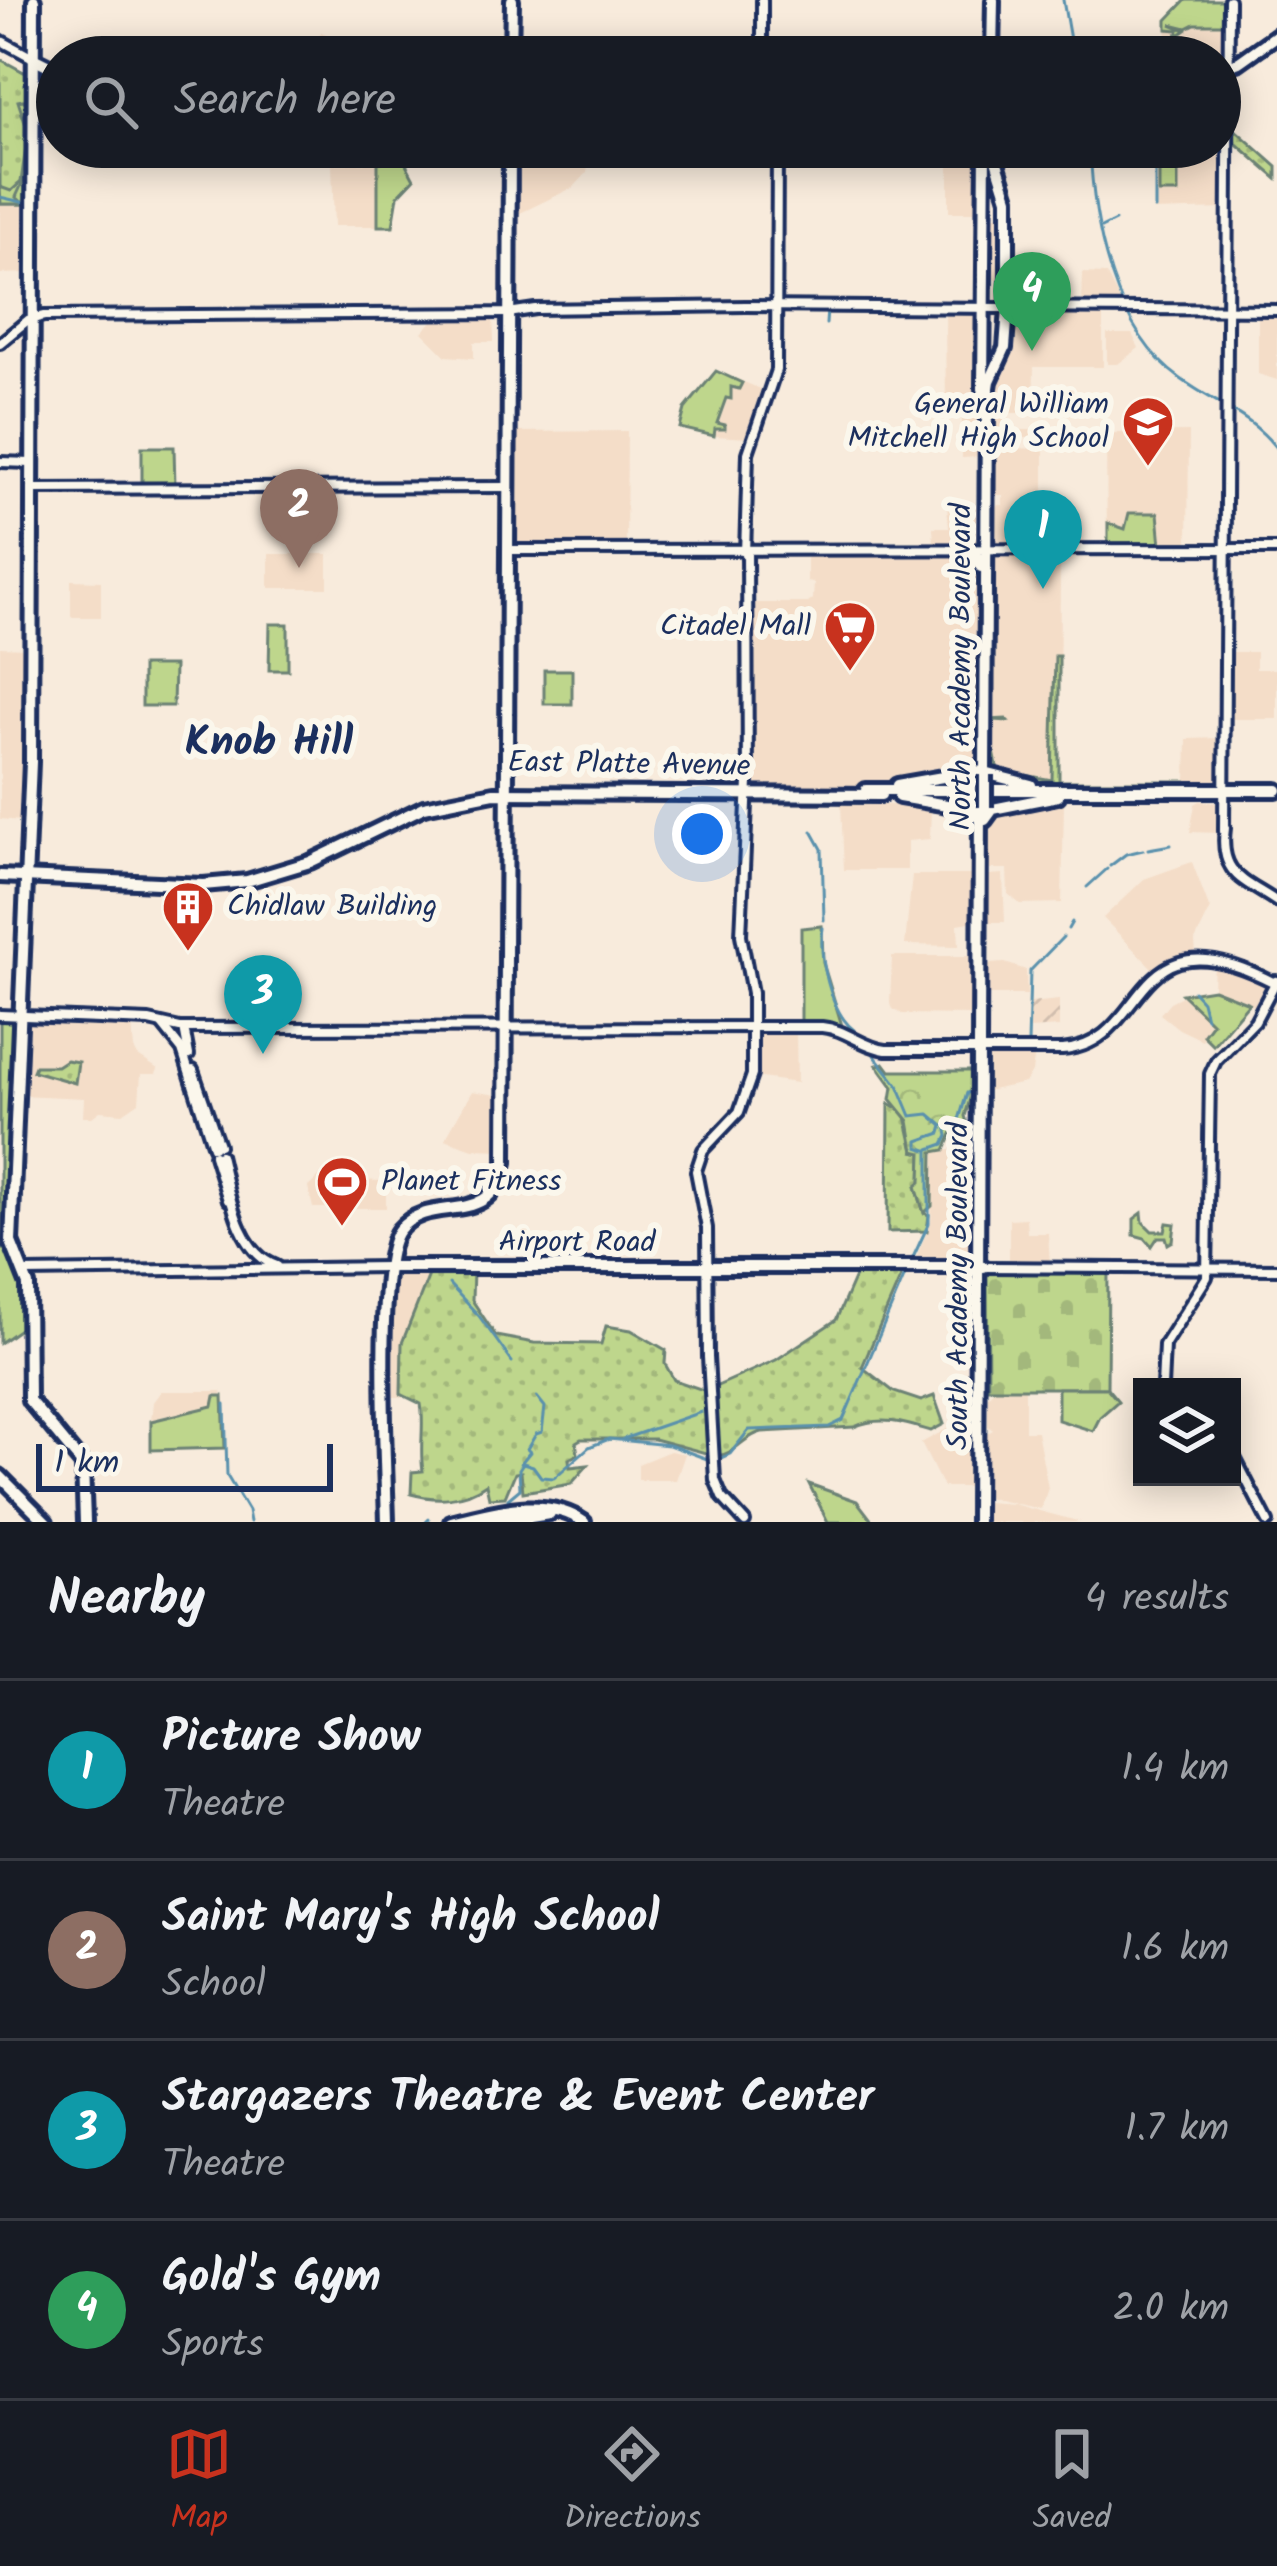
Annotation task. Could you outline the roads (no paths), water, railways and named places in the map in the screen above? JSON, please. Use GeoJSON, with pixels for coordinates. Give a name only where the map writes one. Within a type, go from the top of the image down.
{"type":"FeatureCollection","features":[{"type":"Feature","properties":{"kind":"highway"},"geometry":{"type":"LineString","coordinates":[[471,1522],[518,1510]]}},
{"type":"Feature","properties":{"kind":"highway"},"geometry":{"type":"LineString","coordinates":[[494,1522],[549,1513]]}},
{"type":"Feature","properties":{"kind":"main road"},"geometry":{"type":"LineString","coordinates":[[34,0],[26,876],[11,1242],[25,1272],[29,1400],[83,1465],[85,1522]]}},
{"type":"Feature","properties":{"kind":"main road"},"geometry":{"type":"LineString","coordinates":[[511,36],[512,0]]}},
{"type":"Feature","properties":{"kind":"main road"},"geometry":{"type":"LineString","coordinates":[[762,0],[762,36]]}},
{"type":"Feature","properties":{"kind":"main road"},"geometry":{"type":"LineString","coordinates":[[988,36],[989,0]]}},
{"type":"Feature","properties":{"kind":"main road"},"geometry":{"type":"LineString","coordinates":[[1229,0],[1229,36]]}},
{"type":"Feature","properties":{"kind":"main road"},"geometry":{"type":"LineString","coordinates":[[1241,60],[1277,35]]}},
{"type":"Feature","properties":{"kind":"main road"},"geometry":{"type":"LineString","coordinates":[[0,40],[36,60]]}},
{"type":"Feature","properties":{"kind":"main road"},"geometry":{"type":"LineString","coordinates":[[385,1522],[387,1267],[392,1241],[410,1220],[427,1212],[476,1205],[502,1176],[510,168]]}},
{"type":"Feature","properties":{"kind":"main road"},"geometry":{"type":"LineString","coordinates":[[745,1522],[717,1489],[707,1224],[696,1167],[703,1150],[732,1122],[747,1096],[752,1075],[751,983],[741,935],[747,456],[776,376],[777,168]]}},
{"type":"Feature","properties":{"kind":"main road","name":"North Academy Boulevard"},"geometry":{"type":"LineString","coordinates":[[982,770],[988,551],[983,309],[987,168]]}},
{"type":"Feature","properties":{"kind":"main road","name":"North Academy Boulevard"},"geometry":{"type":"LineString","coordinates":[[982,1050],[981,567],[988,551],[987,395],[1005,348],[1007,309],[1008,198],[996,168]]}},
{"type":"Feature","properties":{"kind":"main road"},"geometry":{"type":"LineString","coordinates":[[1227,168],[1225,310],[1230,400],[1224,831],[1228,868],[1277,902]]}},
{"type":"Feature","properties":{"kind":"main road"},"geometry":{"type":"LineString","coordinates":[[0,343],[32,318],[776,306],[1277,310]]}},
{"type":"Feature","properties":{"kind":"main road"},"geometry":{"type":"LineString","coordinates":[[0,462],[32,463]]}},
{"type":"Feature","properties":{"kind":"main road"},"geometry":{"type":"LineString","coordinates":[[32,489],[507,487]]}},
{"type":"Feature","properties":{"kind":"main road"},"geometry":{"type":"LineString","coordinates":[[507,550],[1277,549]]}},
{"type":"Feature","properties":{"kind":"main road"},"geometry":{"type":"LineString","coordinates":[[959,550],[977,556],[981,567]]}},
{"type":"Feature","properties":{"kind":"main road"},"geometry":{"type":"LineString","coordinates":[[866,790],[982,770],[1063,793]]}},
{"type":"Feature","properties":{"kind":"main road"},"geometry":{"type":"LineString","coordinates":[[1028,775],[1038,787]]}},
{"type":"Feature","properties":{"kind":"main road","name":"East Platte Avenue"},"geometry":{"type":"LineString","coordinates":[[0,875],[214,881],[260,875],[295,866],[417,805],[473,789],[1273,795]]}},
{"type":"Feature","properties":{"kind":"main road","name":"East Platte Avenue"},"geometry":{"type":"LineString","coordinates":[[746,793],[1063,793]]}},
{"type":"Feature","properties":{"kind":"main road"},"geometry":{"type":"LineString","coordinates":[[884,795],[982,812],[1063,793]]}},
{"type":"Feature","properties":{"kind":"main road"},"geometry":{"type":"LineString","coordinates":[[0,1015],[184,1029],[506,1024],[830,1027],[881,1050],[1070,1049],[1103,1034],[1148,980],[1191,960],[1231,962],[1276,981],[1255,1021],[1216,1061],[1209,1078],[1208,1267],[1204,1287],[1164,1345],[1162,1378]]}},
{"type":"Feature","properties":{"kind":"main road"},"geometry":{"type":"LineString","coordinates":[[161,1024],[182,1050],[217,1150]]}},
{"type":"Feature","properties":{"kind":"main road"},"geometry":{"type":"LineString","coordinates":[[182,1050],[184,1029]]}},
{"type":"Feature","properties":{"kind":"main road"},"geometry":{"type":"LineString","coordinates":[[184,1029],[252,1261]]}},
{"type":"Feature","properties":{"kind":"main road","name":"South Academy Boulevard"},"geometry":{"type":"LineString","coordinates":[[980,1522],[982,1050]]}},
{"type":"Feature","properties":{"kind":"main road"},"geometry":{"type":"LineString","coordinates":[[25,1272],[228,1269],[252,1261]]}},
{"type":"Feature","properties":{"kind":"main road"},"geometry":{"type":"LineString","coordinates":[[228,1269],[252,1261],[302,1268]]}},
{"type":"Feature","properties":{"kind":"main road","name":"Airport Road"},"geometry":{"type":"LineString","coordinates":[[252,1261],[278,1270],[1277,1267]]}},
{"type":"Feature","properties":{"kind":"main road","name":"South Academy Boulevard"},"geometry":{"type":"LineString","coordinates":[[980,1522],[981,1267]]}},
{"type":"Feature","properties":{"kind":"main road"},"geometry":{"type":"LineString","coordinates":[[1241,1470],[1268,1522]]}},
{"type":"Feature","properties":{"kind":"main road"},"geometry":{"type":"LineString","coordinates":[[0,1476],[46,1522]]}},
{"type":"Feature","properties":{"kind":"main road"},"geometry":{"type":"LineString","coordinates":[[451,1522],[553,1507],[580,1522]]}},
{"type":"Feature","properties":{"kind":"main road"},"geometry":{"type":"LineString","coordinates":[[508,1522],[549,1513],[580,1522]]}},
{"type":"Feature","properties":{"kind":"waterway"},"geometry":{"type":"LineString","coordinates":[[1063,0],[1069,36]]}},
{"type":"Feature","properties":{"kind":"waterway"},"geometry":{"type":"LineString","coordinates":[[1091,168],[1111,275],[1139,334],[1181,379],[1244,418],[1277,449]]}},
{"type":"Feature","properties":{"kind":"waterway"},"geometry":{"type":"LineString","coordinates":[[1155,168],[1155,209]]}},
{"type":"Feature","properties":{"kind":"waterway"},"geometry":{"type":"LineString","coordinates":[[0,197],[26,203]]}},
{"type":"Feature","properties":{"kind":"waterway"},"geometry":{"type":"LineString","coordinates":[[1101,228],[1115,221]]}},
{"type":"Feature","properties":{"kind":"waterway"},"geometry":{"type":"LineString","coordinates":[[826,324],[827,309]]}},
{"type":"Feature","properties":{"kind":"waterway"},"geometry":{"type":"LineString","coordinates":[[812,831],[822,849],[824,920]]}},
{"type":"Feature","properties":{"kind":"waterway"},"geometry":{"type":"LineString","coordinates":[[1148,849],[1171,845]]}},
{"type":"Feature","properties":{"kind":"waterway"},"geometry":{"type":"LineString","coordinates":[[1110,866],[1126,854],[1143,850]]}},
{"type":"Feature","properties":{"kind":"waterway"},"geometry":{"type":"LineString","coordinates":[[1087,887],[1107,869]]}},
{"type":"Feature","properties":{"kind":"waterway"},"geometry":{"type":"LineString","coordinates":[[1068,929],[1072,922]]}},
{"type":"Feature","properties":{"kind":"waterway"},"geometry":{"type":"LineString","coordinates":[[823,928],[828,983],[839,1011],[854,1030]]}},
{"type":"Feature","properties":{"kind":"waterway"},"geometry":{"type":"LineString","coordinates":[[1028,1045],[1030,971],[1063,937]]}},
{"type":"Feature","properties":{"kind":"waterway"},"geometry":{"type":"LineString","coordinates":[[1193,991],[1202,1001],[1206,1018]]}},
{"type":"Feature","properties":{"kind":"waterway"},"geometry":{"type":"LineString","coordinates":[[874,1055],[898,1085],[911,1116],[929,1114],[943,1126],[941,1133],[918,1141],[918,1147],[927,1150]]}},
{"type":"Feature","properties":{"kind":"waterway"},"geometry":{"type":"LineString","coordinates":[[930,1149],[944,1144],[946,1125],[958,1123],[967,1093],[977,1090]]}},
{"type":"Feature","properties":{"kind":"waterway"},"geometry":{"type":"LineString","coordinates":[[910,1264],[929,1223],[929,1150]]}},
{"type":"Feature","properties":{"kind":"waterway"},"geometry":{"type":"LineString","coordinates":[[719,1459],[730,1454],[749,1430],[829,1427],[843,1420],[906,1273]]}},
{"type":"Feature","properties":{"kind":"waterway"},"geometry":{"type":"LineString","coordinates":[[449,1284],[512,1362]]}},
{"type":"Feature","properties":{"kind":"waterway"},"geometry":{"type":"LineString","coordinates":[[521,1463],[536,1434],[542,1432],[545,1407],[537,1397]]}},
{"type":"Feature","properties":{"kind":"waterway"},"geometry":{"type":"LineString","coordinates":[[225,1404],[227,1476],[250,1522]]}},
{"type":"Feature","properties":{"kind":"waterway"},"geometry":{"type":"LineString","coordinates":[[623,1439],[701,1412]]}},
{"type":"Feature","properties":{"kind":"waterway"},"geometry":{"type":"LineString","coordinates":[[508,1499],[520,1489],[523,1463],[533,1466],[541,1477],[554,1478],[589,1447],[609,1439],[669,1445],[710,1460]]}},
{"type":"Feature","properties":{"kind":"waterway"},"geometry":{"type":"LineString","coordinates":[[426,1522],[429,1519]]}},
{"type":"Feature","properties":{"kind":"place","name":"Gold's Gym"},"geometry":{"type":"Point","coordinates":[1032,351]}},
{"type":"Feature","properties":{"kind":"place","name":"General William Mitchell High School"},"geometry":{"type":"Point","coordinates":[1148,468]}},
{"type":"Feature","properties":{"kind":"place","name":"Saint Mary's High School"},"geometry":{"type":"Point","coordinates":[299,568]}},
{"type":"Feature","properties":{"kind":"place","name":"Picture Show"},"geometry":{"type":"Point","coordinates":[1043,589]}},
{"type":"Feature","properties":{"kind":"place","name":"Citadel Mall"},"geometry":{"type":"Point","coordinates":[850,673]}},
{"type":"Feature","properties":{"kind":"place","name":"Chidlaw Building"},"geometry":{"type":"Point","coordinates":[188,953]}},
{"type":"Feature","properties":{"kind":"place","name":"Stargazers Theatre & Event Center"},"geometry":{"type":"Point","coordinates":[263,1054]}},
{"type":"Feature","properties":{"kind":"place","name":"Planet Fitness"},"geometry":{"type":"Point","coordinates":[342,1228]}},
{"type":"Feature","properties":{"kind":"district","name":"Knob Hill"},"geometry":{"type":"Point","coordinates":[269,743]}}]}
